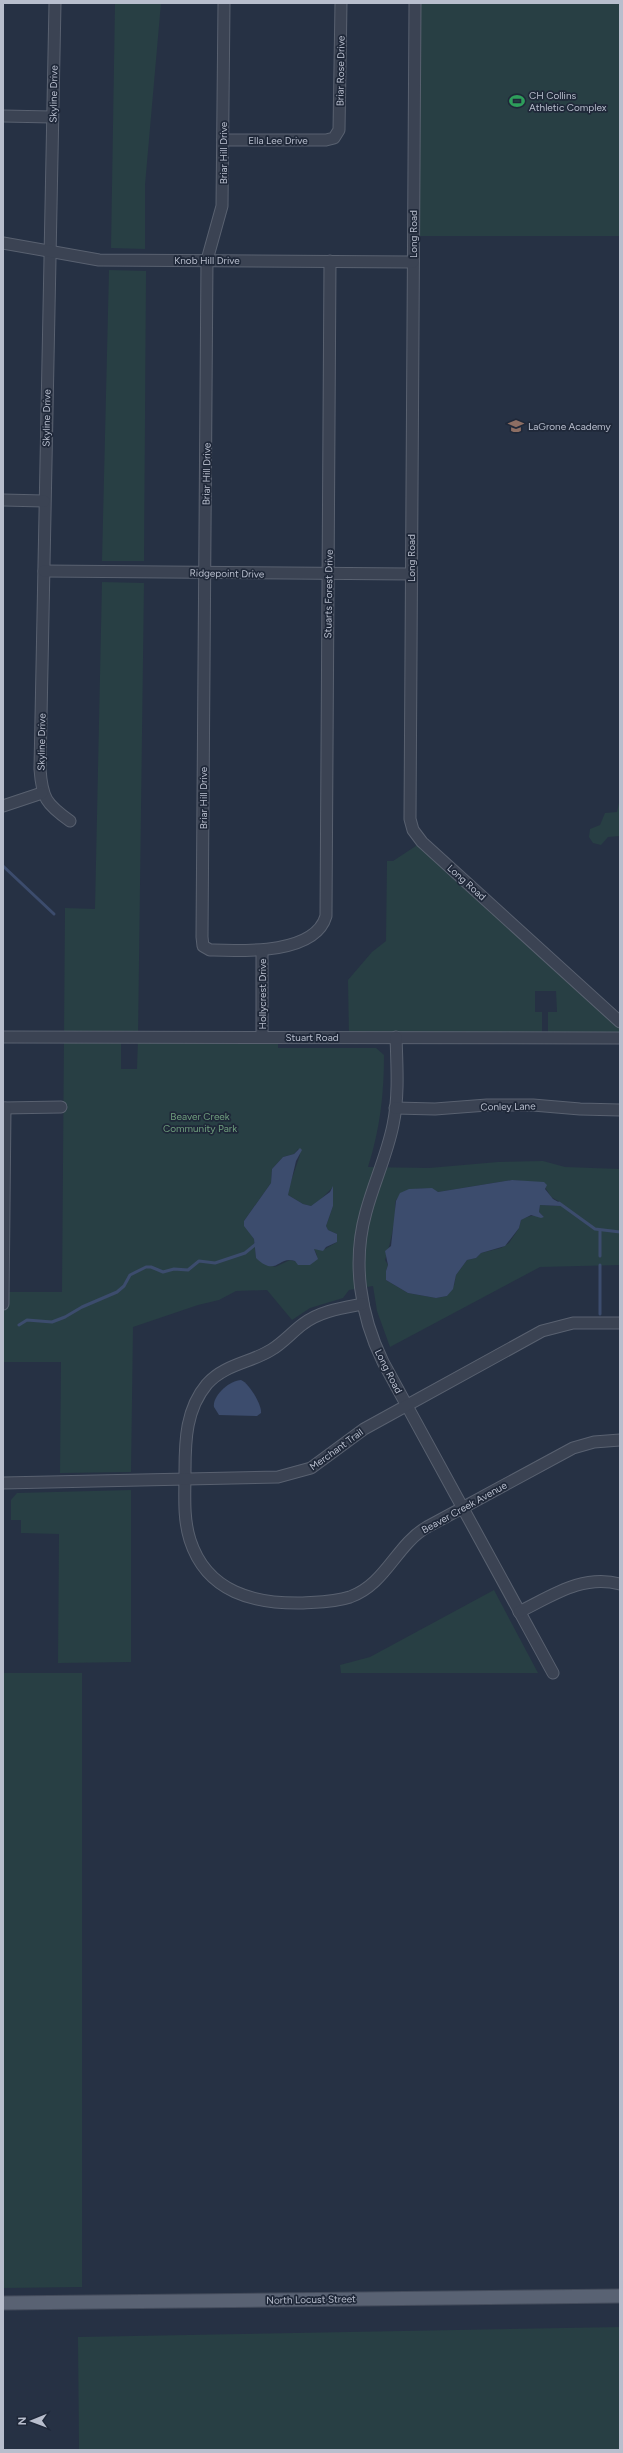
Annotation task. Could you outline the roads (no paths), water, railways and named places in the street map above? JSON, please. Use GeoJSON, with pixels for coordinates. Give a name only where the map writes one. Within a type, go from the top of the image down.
{"type":"FeatureCollection","features":[{"type":"Feature","properties":{"kind":"main road","name":"North Locust Street"},"geometry":{"type":"LineString","coordinates":[[3,2302],[620,2296]]}},
{"type":"Feature","properties":{"kind":"street","name":"Skyline Drive"},"geometry":{"type":"LineString","coordinates":[[42,792],[40,769],[44,501],[54,3]]}},
{"type":"Feature","properties":{"kind":"street","name":"Briar Hill Drive"},"geometry":{"type":"LineString","coordinates":[[224,3],[222,206],[207,260],[202,937],[205,948],[210,950],[262,951]]}},
{"type":"Feature","properties":{"kind":"street","name":"Briar Rose Drive"},"geometry":{"type":"LineString","coordinates":[[334,138],[339,130],[341,3]]}},
{"type":"Feature","properties":{"kind":"street","name":"Long Road"},"geometry":{"type":"LineString","coordinates":[[415,3],[409,816],[414,830],[422,842],[620,1022]]}},
{"type":"Feature","properties":{"kind":"street"},"geometry":{"type":"LineString","coordinates":[[3,116],[52,117]]}},
{"type":"Feature","properties":{"kind":"street","name":"Ella Lee Drive"},"geometry":{"type":"LineString","coordinates":[[223,140],[326,140],[334,138]]}},
{"type":"Feature","properties":{"kind":"street","name":"Knob Hill Drive"},"geometry":{"type":"LineString","coordinates":[[3,243],[99,260],[413,262]]}},
{"type":"Feature","properties":{"kind":"street","name":"Stuarts Forest Drive"},"geometry":{"type":"LineString","coordinates":[[262,951],[300,940],[322,926],[326,916],[330,261]]}},
{"type":"Feature","properties":{"kind":"street"},"geometry":{"type":"LineString","coordinates":[[3,500],[44,501]]}},
{"type":"Feature","properties":{"kind":"street","name":"Ridgepoint Drive"},"geometry":{"type":"LineString","coordinates":[[44,571],[411,574]]}},
{"type":"Feature","properties":{"kind":"street"},"geometry":{"type":"LineString","coordinates":[[3,806],[42,792],[50,805],[70,821]]}},
{"type":"Feature","properties":{"kind":"street","name":"Hollycrest Drive"},"geometry":{"type":"LineString","coordinates":[[262,951],[262,1037]]}},
{"type":"Feature","properties":{"kind":"street","name":"Stuart Road"},"geometry":{"type":"LineString","coordinates":[[3,1037],[620,1038]]}},
{"type":"Feature","properties":{"kind":"street","name":"Long Road"},"geometry":{"type":"LineString","coordinates":[[396,1038],[395,1108],[389,1143],[366,1212],[361,1235],[359,1273],[363,1304],[378,1352],[553,1672]]}},
{"type":"Feature","properties":{"kind":"street","name":"Conley Lane"},"geometry":{"type":"LineString","coordinates":[[395,1108],[435,1110],[487,1105],[533,1105],[580,1109],[620,1110]]}},
{"type":"Feature","properties":{"kind":"street"},"geometry":{"type":"LineString","coordinates":[[3,1304],[4,1108],[61,1107]]}},
{"type":"Feature","properties":{"kind":"street","name":"Beaver Creek Avenue"},"geometry":{"type":"LineString","coordinates":[[363,1304],[333,1310],[312,1318],[271,1350],[229,1367],[212,1379],[198,1397],[188,1421],[185,1514],[188,1533],[194,1549],[203,1565],[228,1589],[255,1600],[272,1603],[328,1602],[355,1594],[377,1581],[415,1535],[573,1448],[594,1442],[620,1440]]}},
{"type":"Feature","properties":{"kind":"street","name":"Merchant Trail"},"geometry":{"type":"LineString","coordinates":[[3,1483],[283,1477],[305,1471],[322,1461],[358,1432],[537,1334],[553,1327],[573,1323],[620,1323]]}},
{"type":"Feature","properties":{"kind":"street"},"geometry":{"type":"LineString","coordinates":[[519,1612],[566,1588],[581,1583],[605,1582],[620,1584]]}},
{"type":"Feature","properties":{"kind":"water"},"geometry":{"type":"Polygon","coordinates":[[[300,1148],[302,1150],[296,1161],[288,1195],[303,1204],[311,1206],[330,1192],[333,1186],[333,1206],[326,1226],[328,1230],[337,1234],[337,1242],[326,1247],[323,1251],[314,1249],[318,1259],[310,1265],[298,1265],[295,1261],[289,1260],[277,1265],[269,1266],[263,1264],[256,1258],[254,1239],[244,1226],[244,1221],[271,1183],[272,1169],[283,1157],[294,1154],[300,1148]]]}},
{"type":"Feature","properties":{"kind":"water"},"geometry":{"type":"Polygon","coordinates":[[[512,1180],[544,1182],[547,1185],[545,1189],[553,1199],[562,1204],[561,1206],[540,1205],[539,1212],[544,1217],[541,1218],[531,1215],[521,1220],[519,1228],[505,1246],[481,1253],[476,1258],[467,1260],[456,1275],[453,1289],[447,1296],[436,1298],[408,1293],[386,1280],[388,1265],[385,1251],[391,1246],[396,1201],[400,1193],[409,1189],[432,1188],[438,1192],[512,1180]]]}},
{"type":"Feature","properties":{"kind":"water"},"geometry":{"type":"Polygon","coordinates":[[[241,1380],[248,1385],[261,1409],[261,1413],[257,1416],[219,1415],[214,1407],[216,1398],[227,1386],[241,1380]]]}},
{"type":"Feature","properties":{"kind":"waterway"},"geometry":{"type":"LineString","coordinates":[[3,866],[54,914]]}},
{"type":"Feature","properties":{"kind":"waterway"},"geometry":{"type":"LineString","coordinates":[[559,1203],[595,1229],[620,1232]]}},
{"type":"Feature","properties":{"kind":"waterway"},"geometry":{"type":"LineString","coordinates":[[600,1230],[600,1256]]}},
{"type":"Feature","properties":{"kind":"waterway"},"geometry":{"type":"LineString","coordinates":[[19,1325],[27,1320],[52,1322],[65,1317],[82,1307],[117,1292],[124,1286],[130,1275],[146,1267],[151,1267],[163,1272],[174,1269],[188,1270],[199,1261],[215,1263],[245,1253],[256,1244]]}},
{"type":"Feature","properties":{"kind":"waterway"},"geometry":{"type":"LineString","coordinates":[[600,1265],[600,1314]]}},
{"type":"Feature","properties":{"kind":"place","name":"CH Collins Athletic Complex"},"geometry":{"type":"Point","coordinates":[517,101]}},
{"type":"Feature","properties":{"kind":"place","name":"LaGrone Academy"},"geometry":{"type":"Point","coordinates":[516,426]}},
{"type":"Feature","properties":{"kind":"park label","name":"Beaver Creek Community Park"},"geometry":{"type":"Point","coordinates":[200,1122]}}]}
